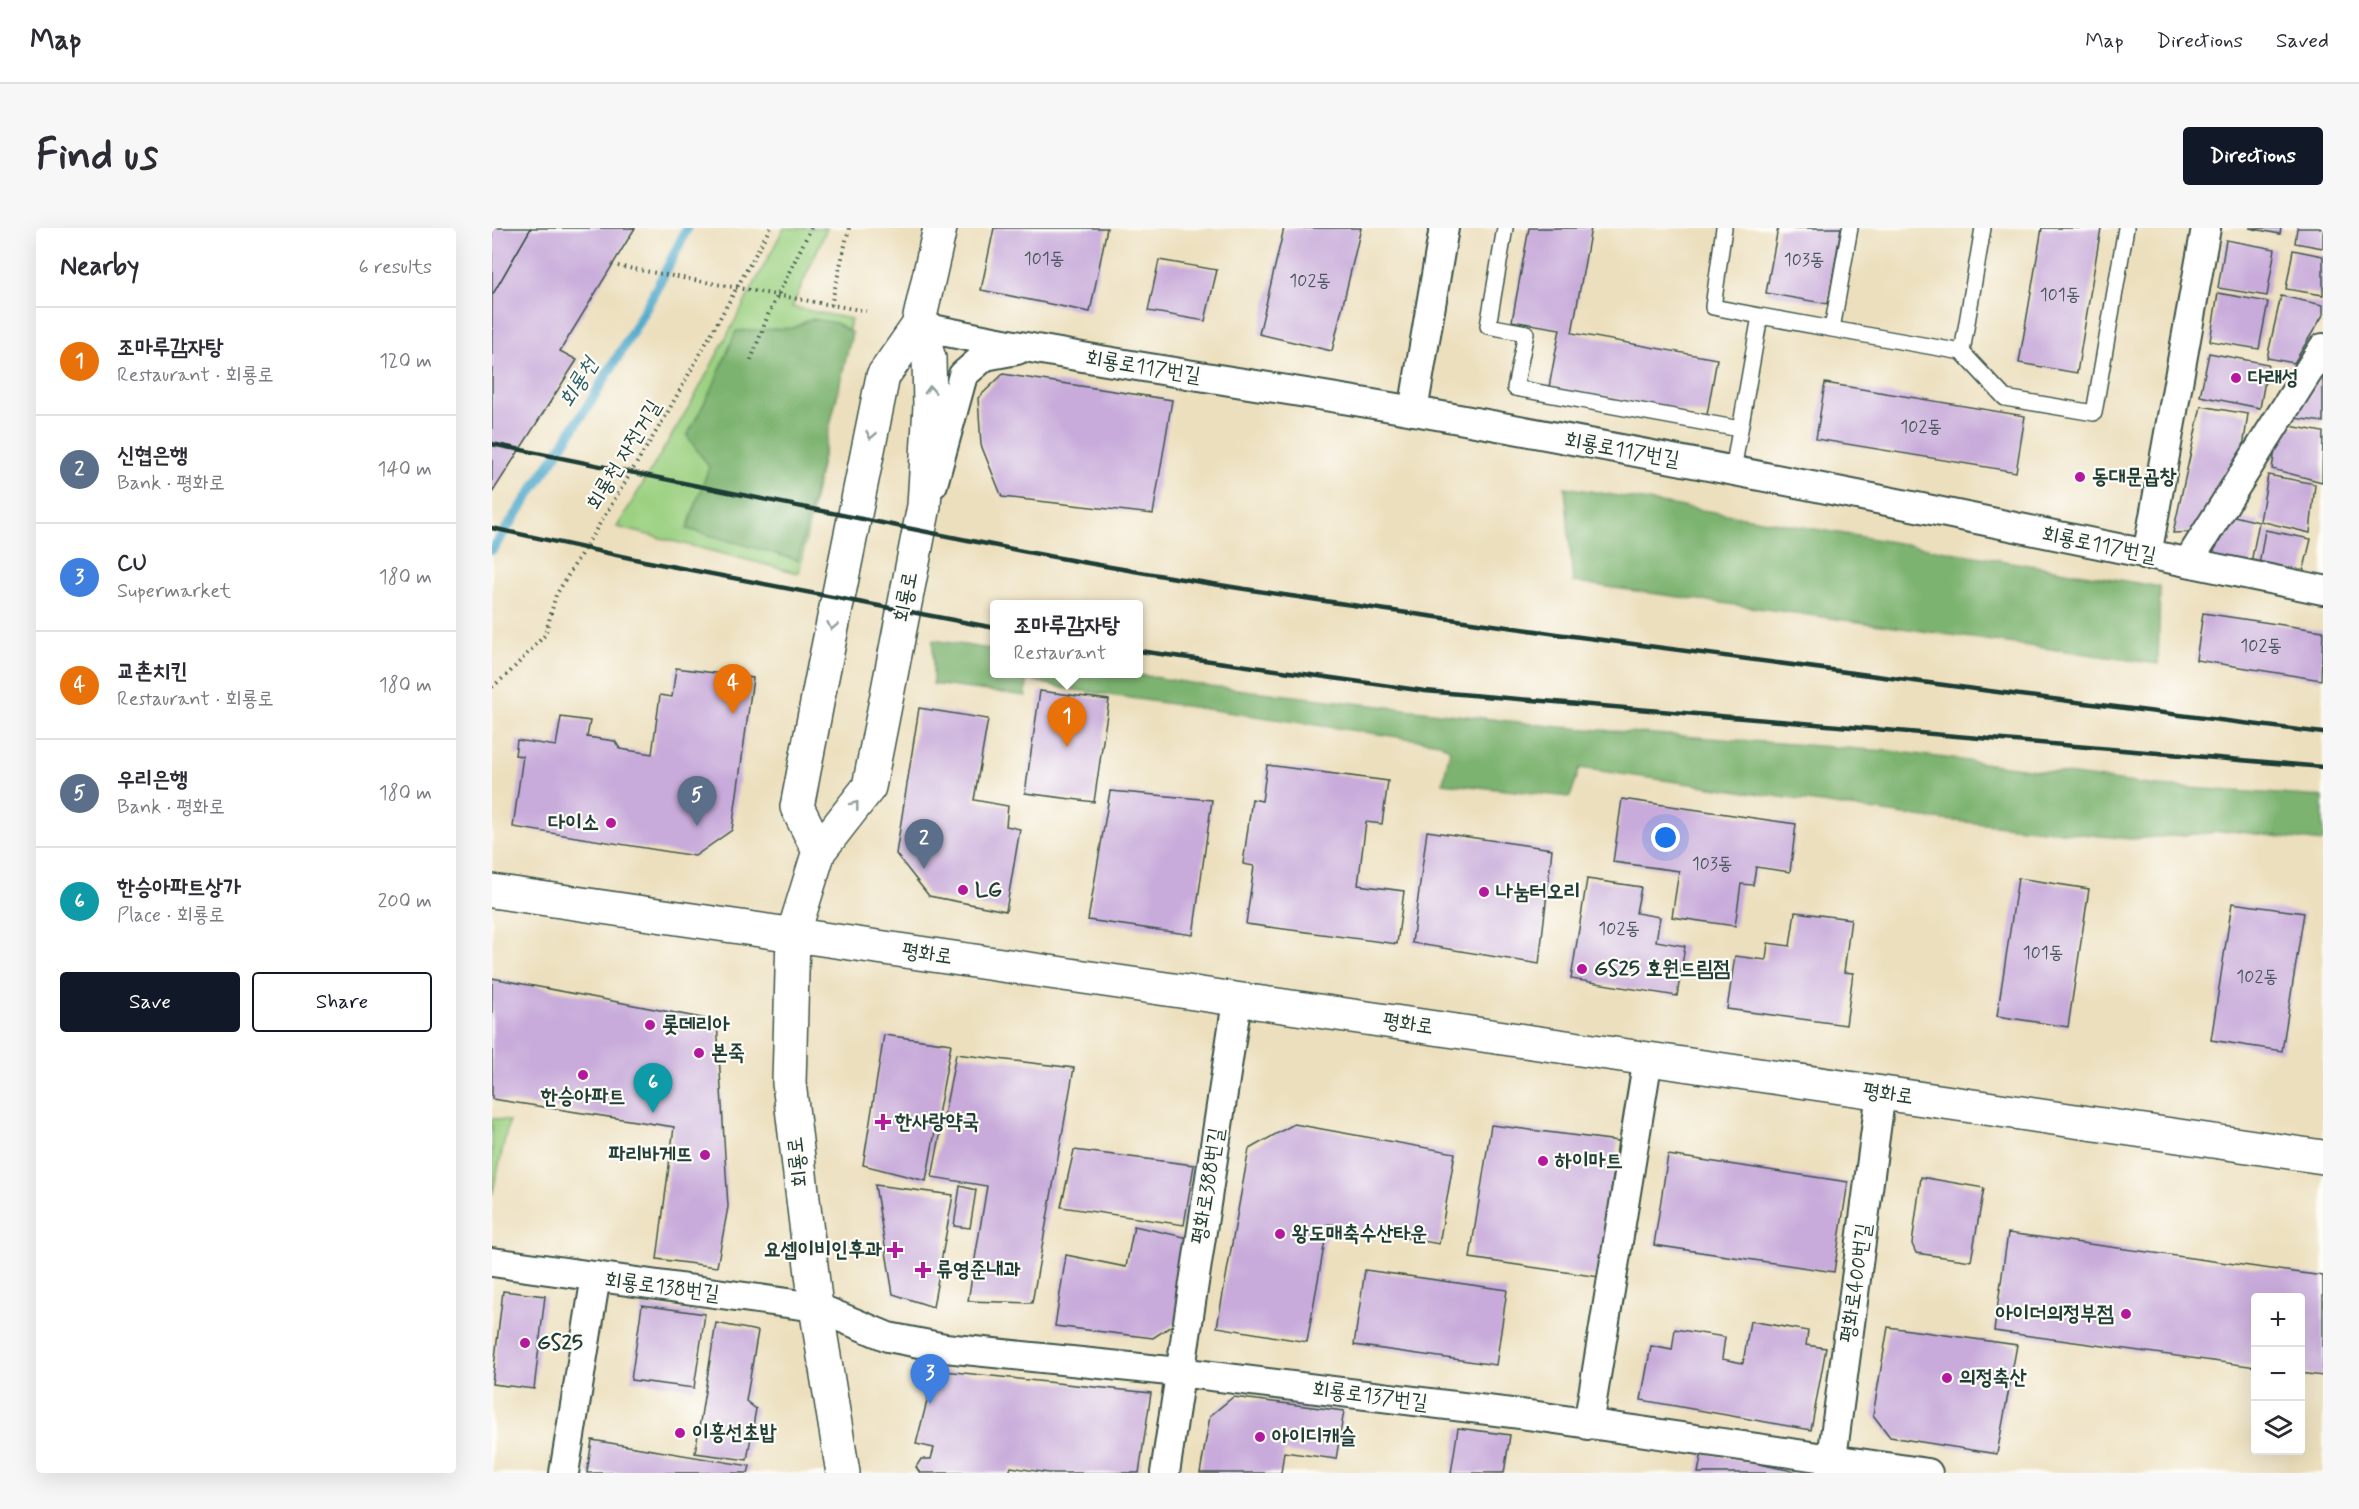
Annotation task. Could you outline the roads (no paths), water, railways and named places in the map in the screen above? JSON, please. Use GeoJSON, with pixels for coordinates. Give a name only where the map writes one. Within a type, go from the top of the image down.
{"type":"FeatureCollection","features":[{"type":"Feature","properties":{"kind":"main road"},"geometry":{"type":"LineString","coordinates":[[819,851],[797,807],[821,682],[883,376],[918,326],[940,228]]}},
{"type":"Feature","properties":{"kind":"main road","name":"회룡로"},"geometry":{"type":"LineString","coordinates":[[843,1473],[816,1307],[789,1083],[793,935],[819,851],[869,787],[924,506],[930,394],[929,358],[918,326]]}},
{"type":"Feature","properties":{"kind":"main road","name":"평화로"},"geometry":{"type":"LineString","coordinates":[[492,891],[2323,1157]]}},
{"type":"Feature","properties":{"kind":"street"},"geometry":{"type":"LineString","coordinates":[[1413,411],[1444,228]]}},
{"type":"Feature","properties":{"kind":"street"},"geometry":{"type":"LineString","coordinates":[[2147,555],[2206,228]]}},
{"type":"Feature","properties":{"kind":"street","name":"회룡로117번길"},"geometry":{"type":"LineString","coordinates":[[918,326],[1028,348],[1413,411],[1733,470],[2323,590]]}},
{"type":"Feature","properties":{"kind":"street"},"geometry":{"type":"LineString","coordinates":[[924,506],[940,466],[963,375],[985,356],[1028,348]]}},
{"type":"Feature","properties":{"kind":"street"},"geometry":{"type":"LineString","coordinates":[[2188,562],[2323,348]]}},
{"type":"Feature","properties":{"kind":"street","name":"평화로388번길"},"geometry":{"type":"LineString","coordinates":[[1165,1473],[1237,1001]]}},
{"type":"Feature","properties":{"kind":"street"},"geometry":{"type":"LineString","coordinates":[[1588,1425],[1648,1058]]}},
{"type":"Feature","properties":{"kind":"street","name":"평화로400번길"},"geometry":{"type":"LineString","coordinates":[[1831,1465],[1881,1092]]}},
{"type":"Feature","properties":{"kind":"street"},"geometry":{"type":"LineString","coordinates":[[492,1262],[597,1276]]}},
{"type":"Feature","properties":{"kind":"street","name":"회룡로138번길"},"geometry":{"type":"LineString","coordinates":[[564,1473],[597,1276],[816,1307]]}},
{"type":"Feature","properties":{"kind":"street","name":"회룡로137번길"},"geometry":{"type":"LineString","coordinates":[[816,1307],[888,1337],[945,1348],[1179,1372],[1588,1425],[1831,1465],[1928,1473]]}},
{"type":"Feature","properties":{"kind":"lane"},"geometry":{"type":"LineString","coordinates":[[1505,228],[1488,327],[1526,333],[1515,388],[1740,429]]}},
{"type":"Feature","properties":{"kind":"lane"},"geometry":{"type":"LineString","coordinates":[[1724,228],[1713,307],[1962,352],[2005,398],[2094,413],[2126,228]]}},
{"type":"Feature","properties":{"kind":"lane"},"geometry":{"type":"LineString","coordinates":[[1832,329],[1850,228]]}},
{"type":"Feature","properties":{"kind":"lane"},"geometry":{"type":"LineString","coordinates":[[1962,352],[1983,228]]}},
{"type":"Feature","properties":{"kind":"lane"},"geometry":{"type":"LineString","coordinates":[[1733,470],[1760,316]]}},
{"type":"Feature","properties":{"kind":"waterway","name":"회룡천"},"geometry":{"type":"LineString","coordinates":[[492,550],[596,393],[644,312],[687,228]]}},
{"type":"Feature","properties":{"kind":"tram line"},"geometry":{"type":"LineString","coordinates":[[493,294],[531,228]]}},
{"type":"Feature","properties":{"kind":"railway"},"geometry":{"type":"LineString","coordinates":[[492,444],[1022,551],[1225,586],[1565,635],[2323,733]]}},
{"type":"Feature","properties":{"kind":"railway"},"geometry":{"type":"LineString","coordinates":[[492,528],[644,561],[990,627]]}},
{"type":"Feature","properties":{"kind":"railway"},"geometry":{"type":"LineString","coordinates":[[1143,652],[1425,691],[2323,767]]}},
{"type":"Feature","properties":{"kind":"place","name":"다래성"},"geometry":{"type":"Point","coordinates":[2236,378]}},
{"type":"Feature","properties":{"kind":"place","name":"동대문곱창"},"geometry":{"type":"Point","coordinates":[2080,477]}},
{"type":"Feature","properties":{"kind":"place","name":"교촌치킨"},"geometry":{"type":"Point","coordinates":[733,714]}},
{"type":"Feature","properties":{"kind":"place","name":"조마루감자탕"},"geometry":{"type":"Point","coordinates":[1067,747]}},
{"type":"Feature","properties":{"kind":"place","name":"다이소"},"geometry":{"type":"Point","coordinates":[611,823]}},
{"type":"Feature","properties":{"kind":"place","name":"우리은행"},"geometry":{"type":"Point","coordinates":[697,826]}},
{"type":"Feature","properties":{"kind":"place","name":"신협은행"},"geometry":{"type":"Point","coordinates":[924,869]}},
{"type":"Feature","properties":{"kind":"place","name":"LG"},"geometry":{"type":"Point","coordinates":[963,890]}},
{"type":"Feature","properties":{"kind":"place","name":"나눔터오리"},"geometry":{"type":"Point","coordinates":[1484,892]}},
{"type":"Feature","properties":{"kind":"place","name":"GS25 호원드림점"},"geometry":{"type":"Point","coordinates":[1582,969]}},
{"type":"Feature","properties":{"kind":"place","name":"롯데리아"},"geometry":{"type":"Point","coordinates":[650,1025]}},
{"type":"Feature","properties":{"kind":"place","name":"본죽"},"geometry":{"type":"Point","coordinates":[699,1053]}},
{"type":"Feature","properties":{"kind":"place","name":"한승아파트"},"geometry":{"type":"Point","coordinates":[583,1075]}},
{"type":"Feature","properties":{"kind":"place","name":"한승아파트상가"},"geometry":{"type":"Point","coordinates":[653,1113]}},
{"type":"Feature","properties":{"kind":"place","name":"한사랑약국"},"geometry":{"type":"Point","coordinates":[883,1122]}},
{"type":"Feature","properties":{"kind":"place","name":"파리바게뜨"},"geometry":{"type":"Point","coordinates":[705,1155]}},
{"type":"Feature","properties":{"kind":"place","name":"하이마트"},"geometry":{"type":"Point","coordinates":[1543,1161]}},
{"type":"Feature","properties":{"kind":"place","name":"왕도매축수산타운"},"geometry":{"type":"Point","coordinates":[1280,1234]}},
{"type":"Feature","properties":{"kind":"place","name":"요셉이비인후과"},"geometry":{"type":"Point","coordinates":[895,1250]}},
{"type":"Feature","properties":{"kind":"place","name":"류영준내과"},"geometry":{"type":"Point","coordinates":[923,1270]}},
{"type":"Feature","properties":{"kind":"place","name":"아이더의정부점"},"geometry":{"type":"Point","coordinates":[2126,1314]}},
{"type":"Feature","properties":{"kind":"place","name":"GS25"},"geometry":{"type":"Point","coordinates":[525,1343]}},
{"type":"Feature","properties":{"kind":"place","name":"의정축산"},"geometry":{"type":"Point","coordinates":[1947,1378]}},
{"type":"Feature","properties":{"kind":"place","name":"CU"},"geometry":{"type":"Point","coordinates":[930,1404]}},
{"type":"Feature","properties":{"kind":"place","name":"이흥선초밥"},"geometry":{"type":"Point","coordinates":[680,1433]}},
{"type":"Feature","properties":{"kind":"place","name":"아이디캐슬"},"geometry":{"type":"Point","coordinates":[1260,1437]}}]}
